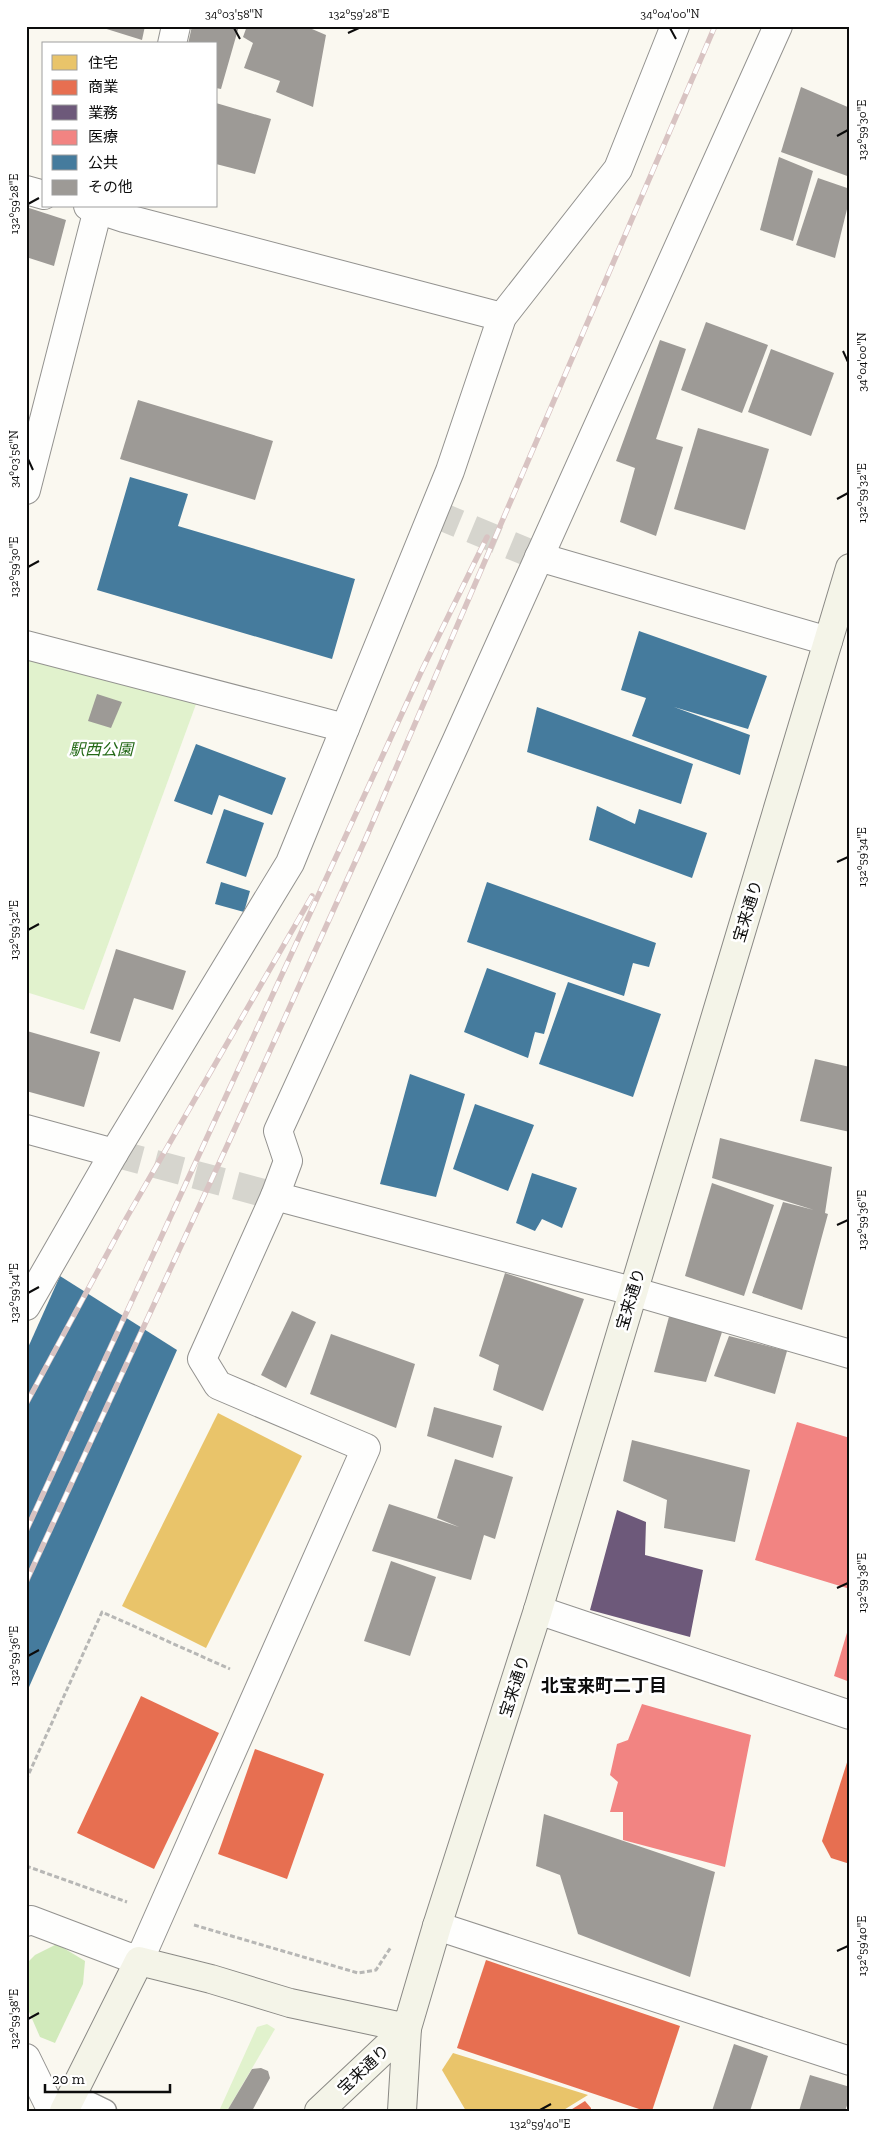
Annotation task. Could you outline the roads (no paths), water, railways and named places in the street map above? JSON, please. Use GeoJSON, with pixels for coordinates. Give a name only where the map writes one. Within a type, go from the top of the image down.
{"type":"FeatureCollection","features":[{"type":"Feature","properties":{"kind":"street"},"geometry":{"type":"LineString","coordinates":[[172,42],[176,26]]}},
{"type":"Feature","properties":{"kind":"street"},"geometry":{"type":"LineString","coordinates":[[26,1306],[114,1153],[290,863],[450,471],[502,317],[618,170],[675,26]]}},
{"type":"Feature","properties":{"kind":"street"},"geometry":{"type":"LineString","coordinates":[[26,2058],[63,2105],[139,1961],[366,1448],[218,1385],[202,1359],[275,1196],[288,1161],[278,1131],[778,26]]}},
{"type":"Feature","properties":{"kind":"street"},"geometry":{"type":"LineString","coordinates":[[26,190],[42,194]]}},
{"type":"Feature","properties":{"kind":"street"},"geometry":{"type":"LineString","coordinates":[[26,490],[93,208],[125,212],[502,317]]}},
{"type":"Feature","properties":{"kind":"street"},"geometry":{"type":"LineString","coordinates":[[539,557],[828,641]]}},
{"type":"Feature","properties":{"kind":"street","name":"宝来通り"},"geometry":{"type":"LineString","coordinates":[[402,2111],[407,2028],[437,1926],[538,1610],[828,641],[848,582]]}},
{"type":"Feature","properties":{"kind":"street"},"geometry":{"type":"LineString","coordinates":[[26,645],[345,728]]}},
{"type":"Feature","properties":{"kind":"street"},"geometry":{"type":"LineString","coordinates":[[26,1129],[114,1153]]}},
{"type":"Feature","properties":{"kind":"street"},"geometry":{"type":"LineString","coordinates":[[275,1196],[632,1291],[850,1354]]}},
{"type":"Feature","properties":{"kind":"street"},"geometry":{"type":"LineString","coordinates":[[538,1610],[850,1714]]}},
{"type":"Feature","properties":{"kind":"street"},"geometry":{"type":"LineString","coordinates":[[26,1922],[31,1920],[139,1961],[211,1979],[290,2003],[407,2028]]}},
{"type":"Feature","properties":{"kind":"street"},"geometry":{"type":"LineString","coordinates":[[437,1926],[850,2061]]}},
{"type":"Feature","properties":{"kind":"street","name":"宝来通り"},"geometry":{"type":"LineString","coordinates":[[319,2111],[407,2028]]}},
{"type":"Feature","properties":{"kind":"lane"},"geometry":{"type":"LineString","coordinates":[[63,2105],[105,2111]]}},
{"type":"Feature","properties":{"kind":"tunnel"},"geometry":{"type":"LineString","coordinates":[[433,513],[539,557]]}},
{"type":"Feature","properties":{"kind":"tunnel"},"geometry":{"type":"LineString","coordinates":[[114,1153],[275,1196]]}},
{"type":"Feature","properties":{"kind":"railway"},"geometry":{"type":"LineString","coordinates":[[26,1582],[227,1146],[365,840],[715,26]]}},
{"type":"Feature","properties":{"kind":"railway"},"geometry":{"type":"LineString","coordinates":[[26,1531],[422,670],[487,537]]}},
{"type":"Feature","properties":{"kind":"railway"},"geometry":{"type":"LineString","coordinates":[[26,1404],[127,1217],[312,896]]}},
{"type":"Feature","properties":{"kind":"district","name":"北宝来町二丁目"},"geometry":{"type":"Point","coordinates":[604,1686]}},
{"type":"Feature","properties":{"kind":"park label","name":"駅西公園"},"geometry":{"type":"Point","coordinates":[101,749]}}]}
